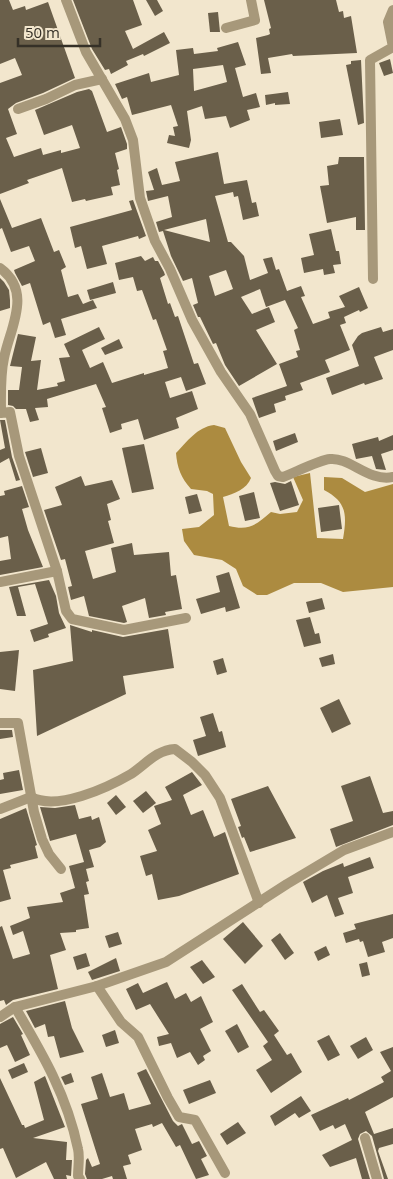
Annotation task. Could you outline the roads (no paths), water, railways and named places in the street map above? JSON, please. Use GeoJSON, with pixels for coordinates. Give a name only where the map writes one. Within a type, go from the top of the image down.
{"type":"FeatureCollection","features":[{"type":"Feature","properties":{"kind":"street"},"geometry":{"type":"LineString","coordinates":[[66,0],[86,52],[125,119],[133,140],[140,198],[155,241],[170,269],[192,320],[221,372],[250,414],[274,471],[278,476],[283,477],[330,459],[340,460],[374,476],[393,477]]}},
{"type":"Feature","properties":{"kind":"street"},"geometry":{"type":"LineString","coordinates":[[226,28],[255,20],[251,0]]}},
{"type":"Feature","properties":{"kind":"street"},"geometry":{"type":"LineString","coordinates":[[373,279],[370,60],[393,47],[388,22],[393,10]]}},
{"type":"Feature","properties":{"kind":"street"},"geometry":{"type":"LineString","coordinates":[[18,109],[46,99],[75,85],[102,79]]}},
{"type":"Feature","properties":{"kind":"street"},"geometry":{"type":"LineString","coordinates":[[0,268],[13,284],[18,296],[16,315],[3,360],[0,413],[10,412],[19,456],[57,571],[66,611],[72,619],[124,630],[186,618]]}},
{"type":"Feature","properties":{"kind":"street"},"geometry":{"type":"LineString","coordinates":[[0,582],[57,571]]}},
{"type":"Feature","properties":{"kind":"street"},"geometry":{"type":"LineString","coordinates":[[0,723],[18,723],[31,797],[42,839],[49,854],[61,869]]}},
{"type":"Feature","properties":{"kind":"street"},"geometry":{"type":"LineString","coordinates":[[0,809],[31,797],[40,801],[56,802],[108,786],[132,773],[158,754],[168,749],[175,749],[205,775],[220,798],[259,904]]}},
{"type":"Feature","properties":{"kind":"street"},"geometry":{"type":"LineString","coordinates":[[0,1017],[15,1007],[97,986],[166,962],[259,904],[287,884],[344,850],[393,832]]}},
{"type":"Feature","properties":{"kind":"street"},"geometry":{"type":"LineString","coordinates":[[97,986],[121,1022],[138,1038],[179,1117],[194,1120],[224,1173]]}},
{"type":"Feature","properties":{"kind":"street"},"geometry":{"type":"LineString","coordinates":[[15,1007],[50,1068],[65,1103],[78,1150],[78,1176],[80,1179]]}},
{"type":"Feature","properties":{"kind":"street"},"geometry":{"type":"LineString","coordinates":[[365,1138],[377,1179]]}}]}
